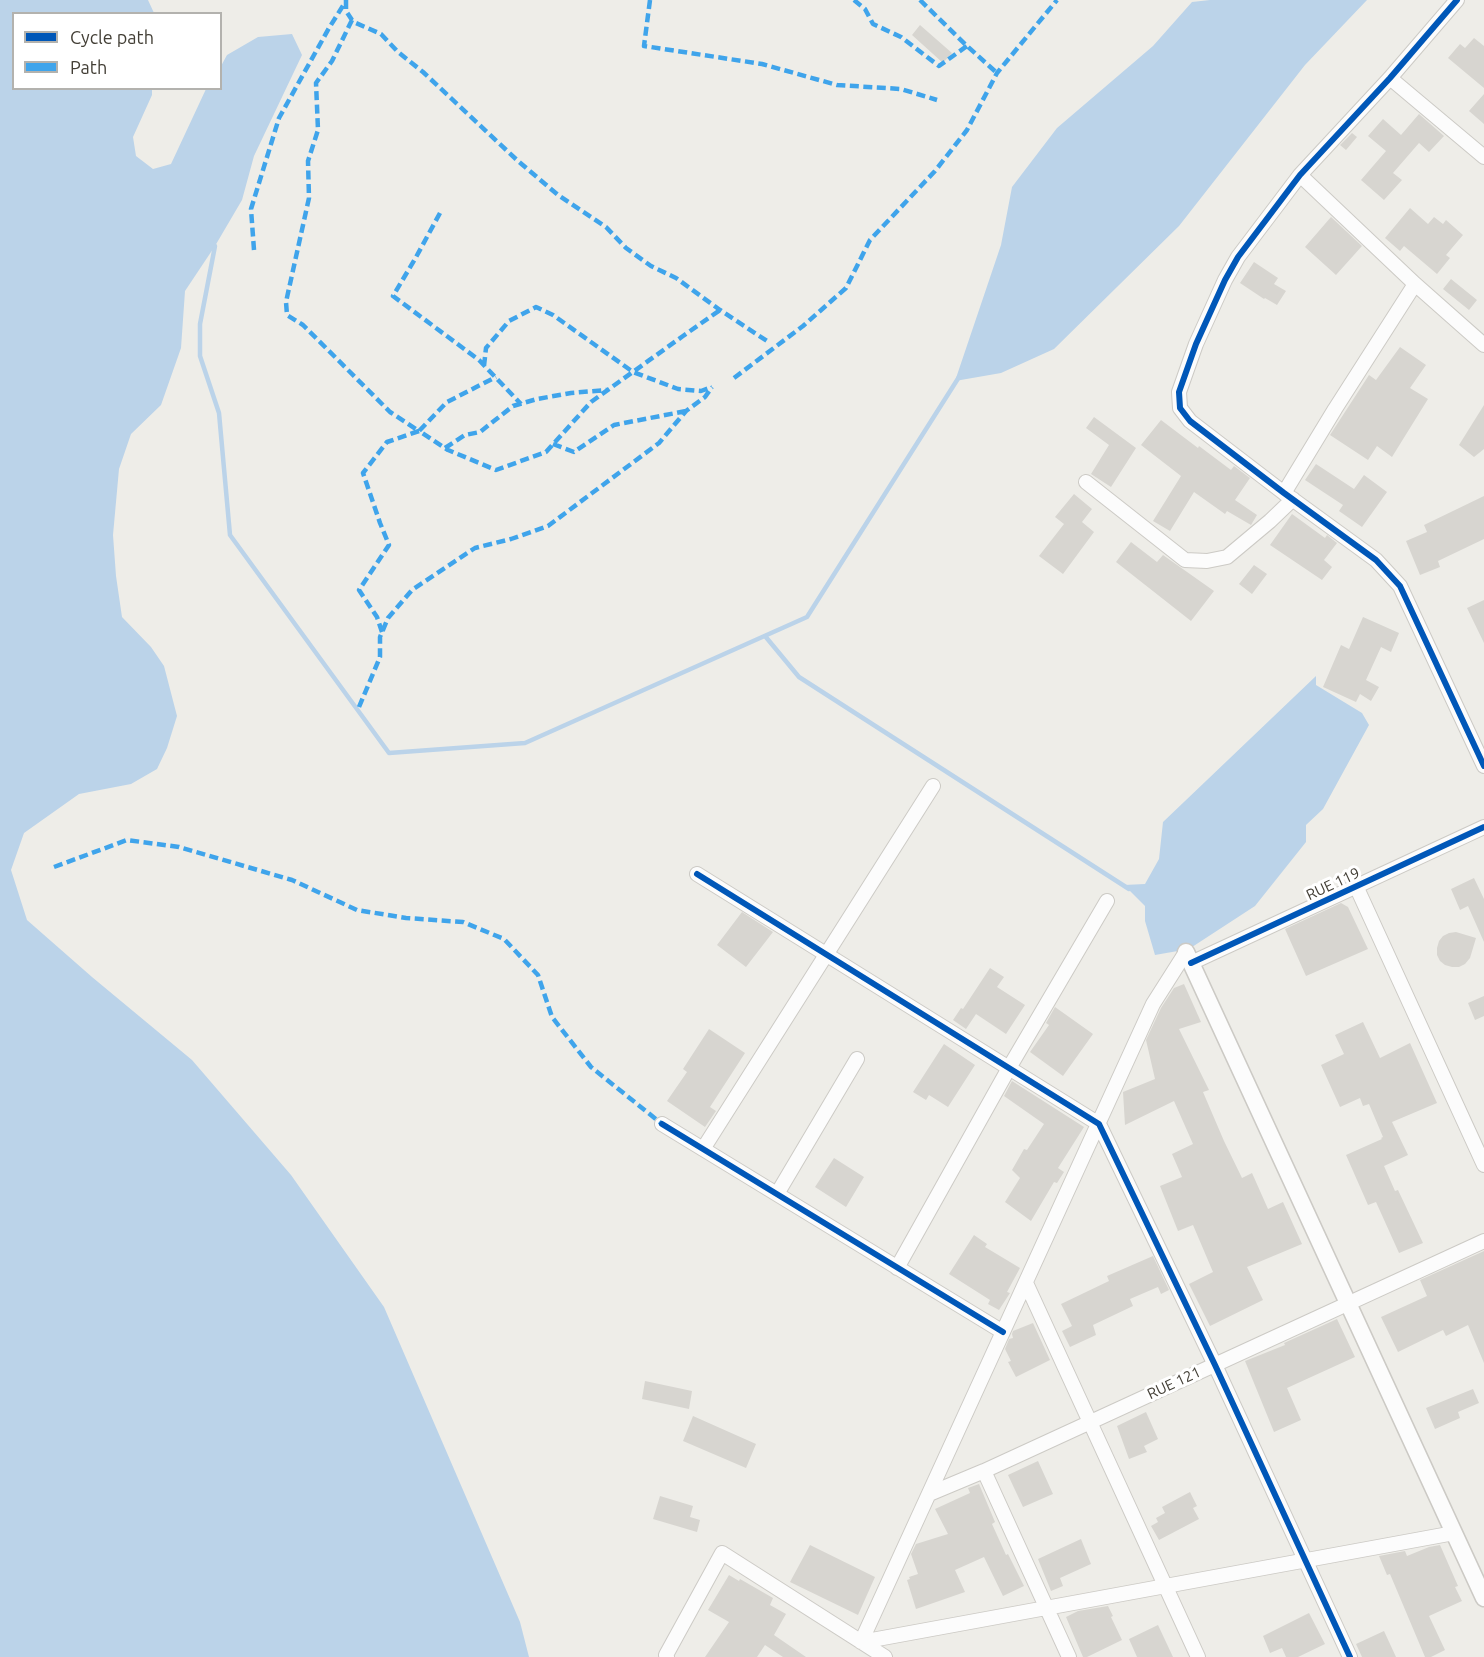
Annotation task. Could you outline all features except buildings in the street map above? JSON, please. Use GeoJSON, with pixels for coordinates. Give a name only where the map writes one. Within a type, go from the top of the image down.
{"type":"FeatureCollection","features":[{"type":"Feature","properties":{"kind":"street"},"geometry":{"type":"LineString","coordinates":[[1458,0],[1300,175],[1238,257],[1196,344],[1179,392],[1180,408],[1190,421],[1376,560],[1400,586],[1484,766]]}},
{"type":"Feature","properties":{"kind":"street"},"geometry":{"type":"LineString","coordinates":[[1389,78],[1484,156]]}},
{"type":"Feature","properties":{"kind":"street"},"geometry":{"type":"LineString","coordinates":[[1300,175],[1415,284],[1484,345]]}},
{"type":"Feature","properties":{"kind":"street"},"geometry":{"type":"LineString","coordinates":[[1086,482],[1185,560],[1207,561],[1227,557],[1270,521],[1288,496],[1335,409],[1415,284]]}},
{"type":"Feature","properties":{"kind":"street"},"geometry":{"type":"LineString","coordinates":[[703,1149],[933,786]]}},
{"type":"Feature","properties":{"kind":"street","name":"RUE 119"},"geometry":{"type":"LineString","coordinates":[[1189,957],[1356,886],[1484,827]]}},
{"type":"Feature","properties":{"kind":"street"},"geometry":{"type":"LineString","coordinates":[[697,874],[1099,1124],[1215,1365],[1350,1657]]}},
{"type":"Feature","properties":{"kind":"street"},"geometry":{"type":"LineString","coordinates":[[1356,886],[1484,1165]]}},
{"type":"Feature","properties":{"kind":"street"},"geometry":{"type":"LineString","coordinates":[[897,1268],[1009,1068],[1107,900]]}},
{"type":"Feature","properties":{"kind":"street"},"geometry":{"type":"LineString","coordinates":[[861,1642],[1154,1004],[1189,957],[1484,1598]]}},
{"type":"Feature","properties":{"kind":"street"},"geometry":{"type":"LineString","coordinates":[[777,1194],[857,1059]]}},
{"type":"Feature","properties":{"kind":"street"},"geometry":{"type":"LineString","coordinates":[[662,1124],[1003,1332]]}},
{"type":"Feature","properties":{"kind":"street","name":"RUE 121"},"geometry":{"type":"LineString","coordinates":[[929,1494],[984,1471],[1484,1241]]}},
{"type":"Feature","properties":{"kind":"street"},"geometry":{"type":"LineString","coordinates":[[1026,1283],[1198,1657]]}},
{"type":"Feature","properties":{"kind":"street"},"geometry":{"type":"LineString","coordinates":[[984,1471],[1069,1657]]}},
{"type":"Feature","properties":{"kind":"street"},"geometry":{"type":"LineString","coordinates":[[861,1642],[1454,1533]]}},
{"type":"Feature","properties":{"kind":"street"},"geometry":{"type":"LineString","coordinates":[[667,1657],[666,1654],[722,1553],[879,1655]]}},
{"type":"Feature","properties":{"kind":"water"},"geometry":{"type":"Polygon","coordinates":[[[0,0],[148,0],[154,12],[12,12],[12,90],[152,90],[152,95],[133,137],[136,156],[153,169],[171,164],[206,90],[222,90],[222,64],[227,55],[258,37],[292,34],[302,55],[254,156],[242,200],[185,291],[181,348],[161,405],[131,434],[119,469],[113,535],[122,617],[151,647],[164,666],[177,716],[167,748],[157,769],[131,784],[79,794],[24,833],[11,870],[27,920],[192,1060],[291,1175],[384,1307],[520,1622],[529,1657],[0,1657],[0,0]]]}},
{"type":"Feature","properties":{"kind":"water"},"geometry":{"type":"Polygon","coordinates":[[[1367,0],[1305,65],[1179,226],[1054,349],[1001,373],[955,381],[1001,245],[1012,187],[1057,128],[1153,46],[1192,2],[1367,0]]]}},
{"type":"Feature","properties":{"kind":"water"},"geometry":{"type":"Polygon","coordinates":[[[1316,676],[1316,685],[1362,713],[1369,725],[1323,809],[1306,825],[1306,842],[1255,906],[1189,949],[1155,955],[1145,921],[1145,906],[1124,885],[1145,884],[1159,859],[1163,822],[1316,676]]]}},
{"type":"Feature","properties":{"kind":"waterway"},"geometry":{"type":"LineString","coordinates":[[212,245],[215,246],[200,324],[200,356],[219,413],[230,535],[389,753],[525,743],[807,617],[959,377]]}},
{"type":"Feature","properties":{"kind":"waterway"},"geometry":{"type":"LineString","coordinates":[[765,636],[799,677],[1129,889]]}},
{"type":"Feature","properties":{"kind":"marked path"},"geometry":{"type":"LineString","coordinates":[[346,0],[346,11],[352,20],[381,34],[398,52],[558,195],[606,227],[626,248],[651,266],[676,278],[767,341]]}},
{"type":"Feature","properties":{"kind":"marked path"},"geometry":{"type":"LineString","coordinates":[[650,0],[644,46],[762,64],[837,85],[901,89],[937,100]]}},
{"type":"Feature","properties":{"kind":"marked path"},"geometry":{"type":"LineString","coordinates":[[854,0],[865,9],[873,24],[901,37],[939,66],[967,46]]}},
{"type":"Feature","properties":{"kind":"marked path"},"geometry":{"type":"LineString","coordinates":[[920,0],[997,73]]}},
{"type":"Feature","properties":{"kind":"marked path"},"geometry":{"type":"LineString","coordinates":[[734,378],[803,326],[846,288],[870,240],[935,171],[967,130],[997,73],[1057,0]]}},
{"type":"Feature","properties":{"kind":"marked path"},"geometry":{"type":"LineString","coordinates":[[254,250],[251,209],[279,118],[346,1]]}},
{"type":"Feature","properties":{"kind":"marked path"},"geometry":{"type":"LineString","coordinates":[[352,20],[332,61],[316,83],[318,130],[308,161],[309,198],[286,302],[287,315],[303,325],[390,412],[419,431],[447,402],[496,377]]}},
{"type":"Feature","properties":{"kind":"marked path"},"geometry":{"type":"LineString","coordinates":[[440,213],[393,296],[479,360],[521,404]]}},
{"type":"Feature","properties":{"kind":"marked path"},"geometry":{"type":"LineString","coordinates":[[484,366],[486,348],[509,321],[536,307],[553,315],[633,372],[678,389],[701,391],[712,387]]}},
{"type":"Feature","properties":{"kind":"marked path"},"geometry":{"type":"LineString","coordinates":[[382,632],[377,617],[359,590],[389,545],[363,473],[387,442],[419,431],[448,450],[496,470],[546,452],[591,402],[720,310]]}},
{"type":"Feature","properties":{"kind":"marked path"},"geometry":{"type":"LineString","coordinates":[[359,707],[380,657],[380,637],[388,618],[412,590],[475,548],[548,526],[659,443],[686,411],[705,397],[712,387]]}},
{"type":"Feature","properties":{"kind":"marked path"},"geometry":{"type":"LineString","coordinates":[[445,448],[465,435],[480,432],[513,406],[571,393],[607,390]]}},
{"type":"Feature","properties":{"kind":"marked path"},"geometry":{"type":"LineString","coordinates":[[553,444],[574,452],[614,425],[686,411]]}},
{"type":"Feature","properties":{"kind":"marked path"},"geometry":{"type":"LineString","coordinates":[[54,867],[127,840],[179,847],[292,880],[357,910],[406,918],[463,922],[504,939],[538,975],[552,1017],[591,1067],[662,1124]]}},
{"type":"Feature","properties":{"kind":"cycle path"},"geometry":{"type":"LineString","coordinates":[[1457,0],[1390,78],[1300,175],[1238,257],[1196,344],[1179,392],[1180,408],[1190,421],[1376,560],[1400,586],[1484,766]]}},
{"type":"Feature","properties":{"kind":"cycle path"},"geometry":{"type":"LineString","coordinates":[[1191,963],[1484,827]]}},
{"type":"Feature","properties":{"kind":"cycle path"},"geometry":{"type":"LineString","coordinates":[[697,874],[1099,1124],[1215,1365],[1350,1657]]}},
{"type":"Feature","properties":{"kind":"cycle path"},"geometry":{"type":"LineString","coordinates":[[662,1124],[1003,1332]]}}]}
